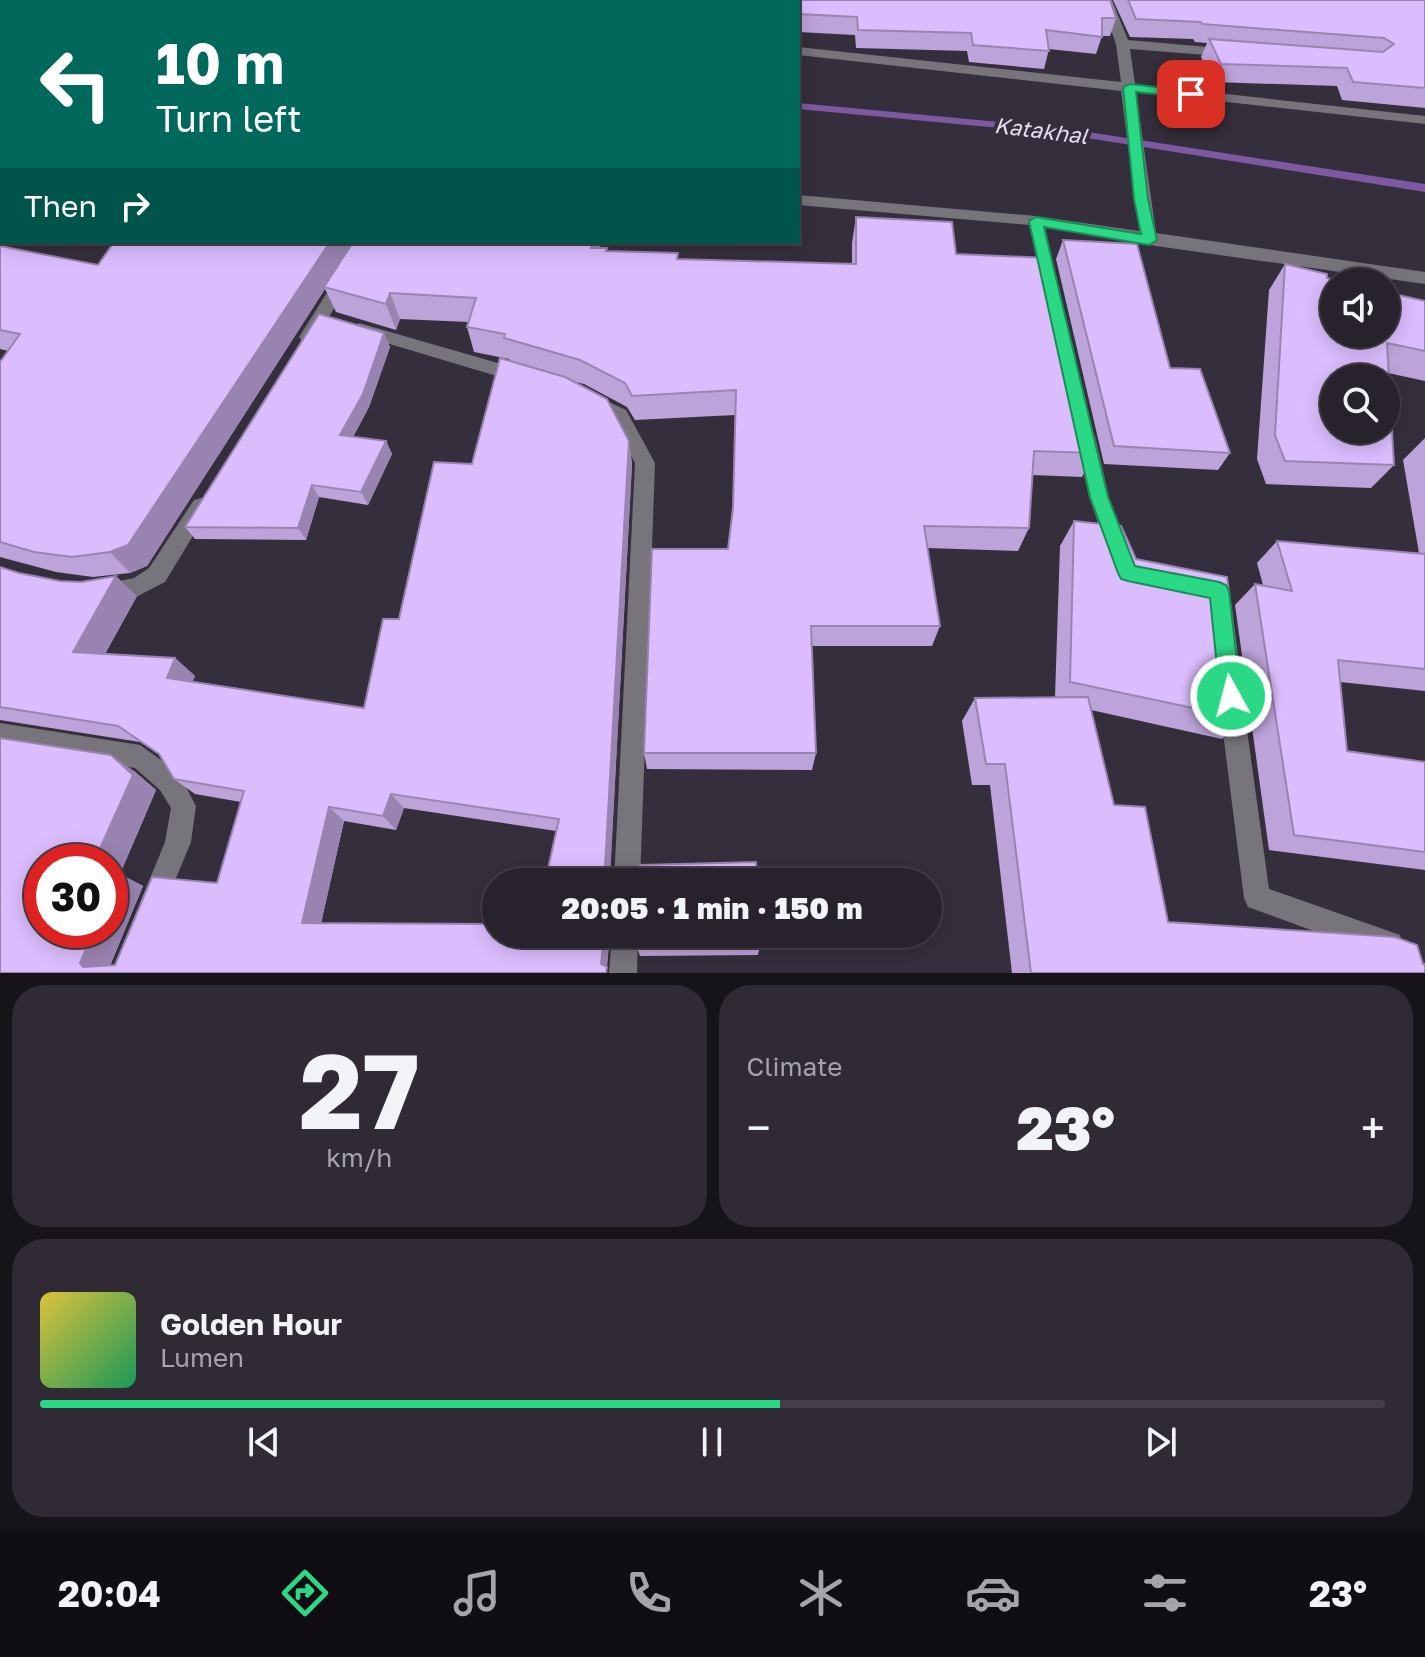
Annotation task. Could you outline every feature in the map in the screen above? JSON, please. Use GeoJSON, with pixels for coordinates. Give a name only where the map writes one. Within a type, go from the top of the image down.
{"type":"FeatureCollection","features":[{"type":"Feature","properties":{"kind":"street"},"geometry":{"type":"LineString","coordinates":[[1106,0],[1123,44],[1141,199],[1149,240]]}},
{"type":"Feature","properties":{"kind":"street"},"geometry":{"type":"LineString","coordinates":[[1123,44],[1246,54]]}},
{"type":"Feature","properties":{"kind":"street"},"geometry":{"type":"LineString","coordinates":[[800,51],[1130,93],[1425,120]]}},
{"type":"Feature","properties":{"kind":"street"},"geometry":{"type":"LineString","coordinates":[[800,200],[1036,221],[1149,240],[1425,278]]}},
{"type":"Feature","properties":{"kind":"street"},"geometry":{"type":"LineString","coordinates":[[1036,221],[1056,310]]}},
{"type":"Feature","properties":{"kind":"street"},"geometry":{"type":"LineString","coordinates":[[296,356],[366,244]]}},
{"type":"Feature","properties":{"kind":"street"},"geometry":{"type":"LineString","coordinates":[[321,317],[546,384]]}},
{"type":"Feature","properties":{"kind":"street"},"geometry":{"type":"LineString","coordinates":[[576,392],[619,415],[645,463],[628,868]]}},
{"type":"Feature","properties":{"kind":"street"},"geometry":{"type":"LineString","coordinates":[[1079,412],[1099,497],[1128,573]]}},
{"type":"Feature","properties":{"kind":"street"},"geometry":{"type":"LineString","coordinates":[[87,590],[100,593],[138,587],[157,575],[213,487]]}},
{"type":"Feature","properties":{"kind":"street"},"geometry":{"type":"LineString","coordinates":[[1229,683],[1257,898],[1390,945],[1398,973]]}},
{"type":"Feature","properties":{"kind":"street"},"geometry":{"type":"LineString","coordinates":[[0,735],[140,757],[169,781],[184,806],[180,830],[142,929]]}},
{"type":"Feature","properties":{"kind":"street"},"geometry":{"type":"LineString","coordinates":[[623,973],[624,948]]}},
{"type":"Feature","properties":{"kind":"building"},"geometry":{"type":"Polygon","coordinates":[[[800,0],[1110,0],[1116,18],[1102,18],[1102,37],[1046,30],[1049,51],[973,45],[971,33],[858,30],[857,17],[800,14],[800,0]]]}},
{"type":"Feature","properties":{"kind":"building"},"geometry":{"type":"Polygon","coordinates":[[[1128,0],[1425,0],[1425,88],[1353,82],[1347,68],[1221,64],[1209,39],[1383,52],[1394,44],[1384,38],[1136,19],[1128,0]]]}},
{"type":"Feature","properties":{"kind":"building"},"geometry":{"type":"Polygon","coordinates":[[[856,217],[952,222],[956,254],[1048,258],[1094,453],[1034,451],[1029,528],[924,526],[940,626],[811,626],[816,753],[644,753],[652,549],[728,549],[733,508],[736,390],[632,396],[625,383],[580,360],[504,338],[505,334],[467,327],[476,298],[390,293],[386,304],[324,287],[352,244],[592,244],[591,248],[607,248],[606,251],[678,253],[677,259],[856,264],[856,217]]]}},
{"type":"Feature","properties":{"kind":"building"},"geometry":{"type":"Polygon","coordinates":[[[1063,240],[1137,244],[1170,368],[1200,369],[1230,453],[1114,446],[1063,240]]]}},
{"type":"Feature","properties":{"kind":"building"},"geometry":{"type":"Polygon","coordinates":[[[113,244],[329,244],[128,545],[110,552],[72,557],[34,552],[0,542],[0,362],[20,334],[0,330],[0,246],[98,265],[113,244]]]}},
{"type":"Feature","properties":{"kind":"building"},"geometry":{"type":"Polygon","coordinates":[[[1285,264],[1320,272],[1320,348],[1387,348],[1388,364],[1320,364],[1320,444],[1393,444],[1394,465],[1285,461],[1275,435],[1285,264]]]}},
{"type":"Feature","properties":{"kind":"building"},"geometry":{"type":"Polygon","coordinates":[[[1400,295],[1425,301],[1425,351],[1400,346],[1400,295]]]}},
{"type":"Feature","properties":{"kind":"building"},"geometry":{"type":"Polygon","coordinates":[[[319,314],[384,333],[363,394],[340,435],[386,441],[361,492],[312,485],[298,528],[185,527],[319,314]]]}},
{"type":"Feature","properties":{"kind":"building"},"geometry":{"type":"Polygon","coordinates":[[[500,358],[565,377],[607,399],[629,441],[606,868],[548,868],[559,819],[391,794],[383,816],[329,807],[302,923],[482,924],[482,948],[603,948],[601,964],[607,967],[606,973],[0,973],[0,738],[111,755],[133,775],[102,844],[24,844],[24,948],[86,948],[80,963],[83,967],[115,965],[122,948],[128,948],[128,934],[152,877],[217,883],[244,791],[174,779],[159,754],[118,726],[0,707],[0,567],[60,581],[81,582],[116,576],[73,652],[175,658],[167,678],[364,708],[383,619],[399,619],[434,462],[472,464],[500,358]]]}},
{"type":"Feature","properties":{"kind":"building"},"geometry":{"type":"Polygon","coordinates":[[[1074,521],[1121,526],[1136,559],[1227,577],[1245,719],[1070,682],[1074,521]]]}},
{"type":"Feature","properties":{"kind":"building"},"geometry":{"type":"Polygon","coordinates":[[[1277,541],[1425,554],[1425,669],[1338,660],[1347,751],[1425,762],[1425,852],[1294,835],[1255,584],[1292,591],[1277,541]]]}},
{"type":"Feature","properties":{"kind":"building"},"geometry":{"type":"Polygon","coordinates":[[[1088,697],[1114,805],[1145,807],[1168,922],[1395,937],[1417,945],[1425,964],[1425,973],[1031,973],[1005,764],[986,764],[975,698],[1088,697]]]}},
{"type":"Feature","properties":{"kind":"building"},"geometry":{"type":"Polygon","coordinates":[[[756,862],[756,868],[639,868],[640,865],[756,862]]]}},
{"type":"Feature","properties":{"kind":"waterway","name":"Katakhal"},"geometry":{"type":"LineString","coordinates":[[800,106],[1062,131],[1425,188]]}},
{"type":"Feature","properties":{"kind":"route"},"geometry":{"type":"LineString","coordinates":[[1191,94],[1130,87],[1141,199],[1149,240],[1036,221],[1099,497],[1128,573],[1161,582],[1219,591],[1231,696]]}}]}
